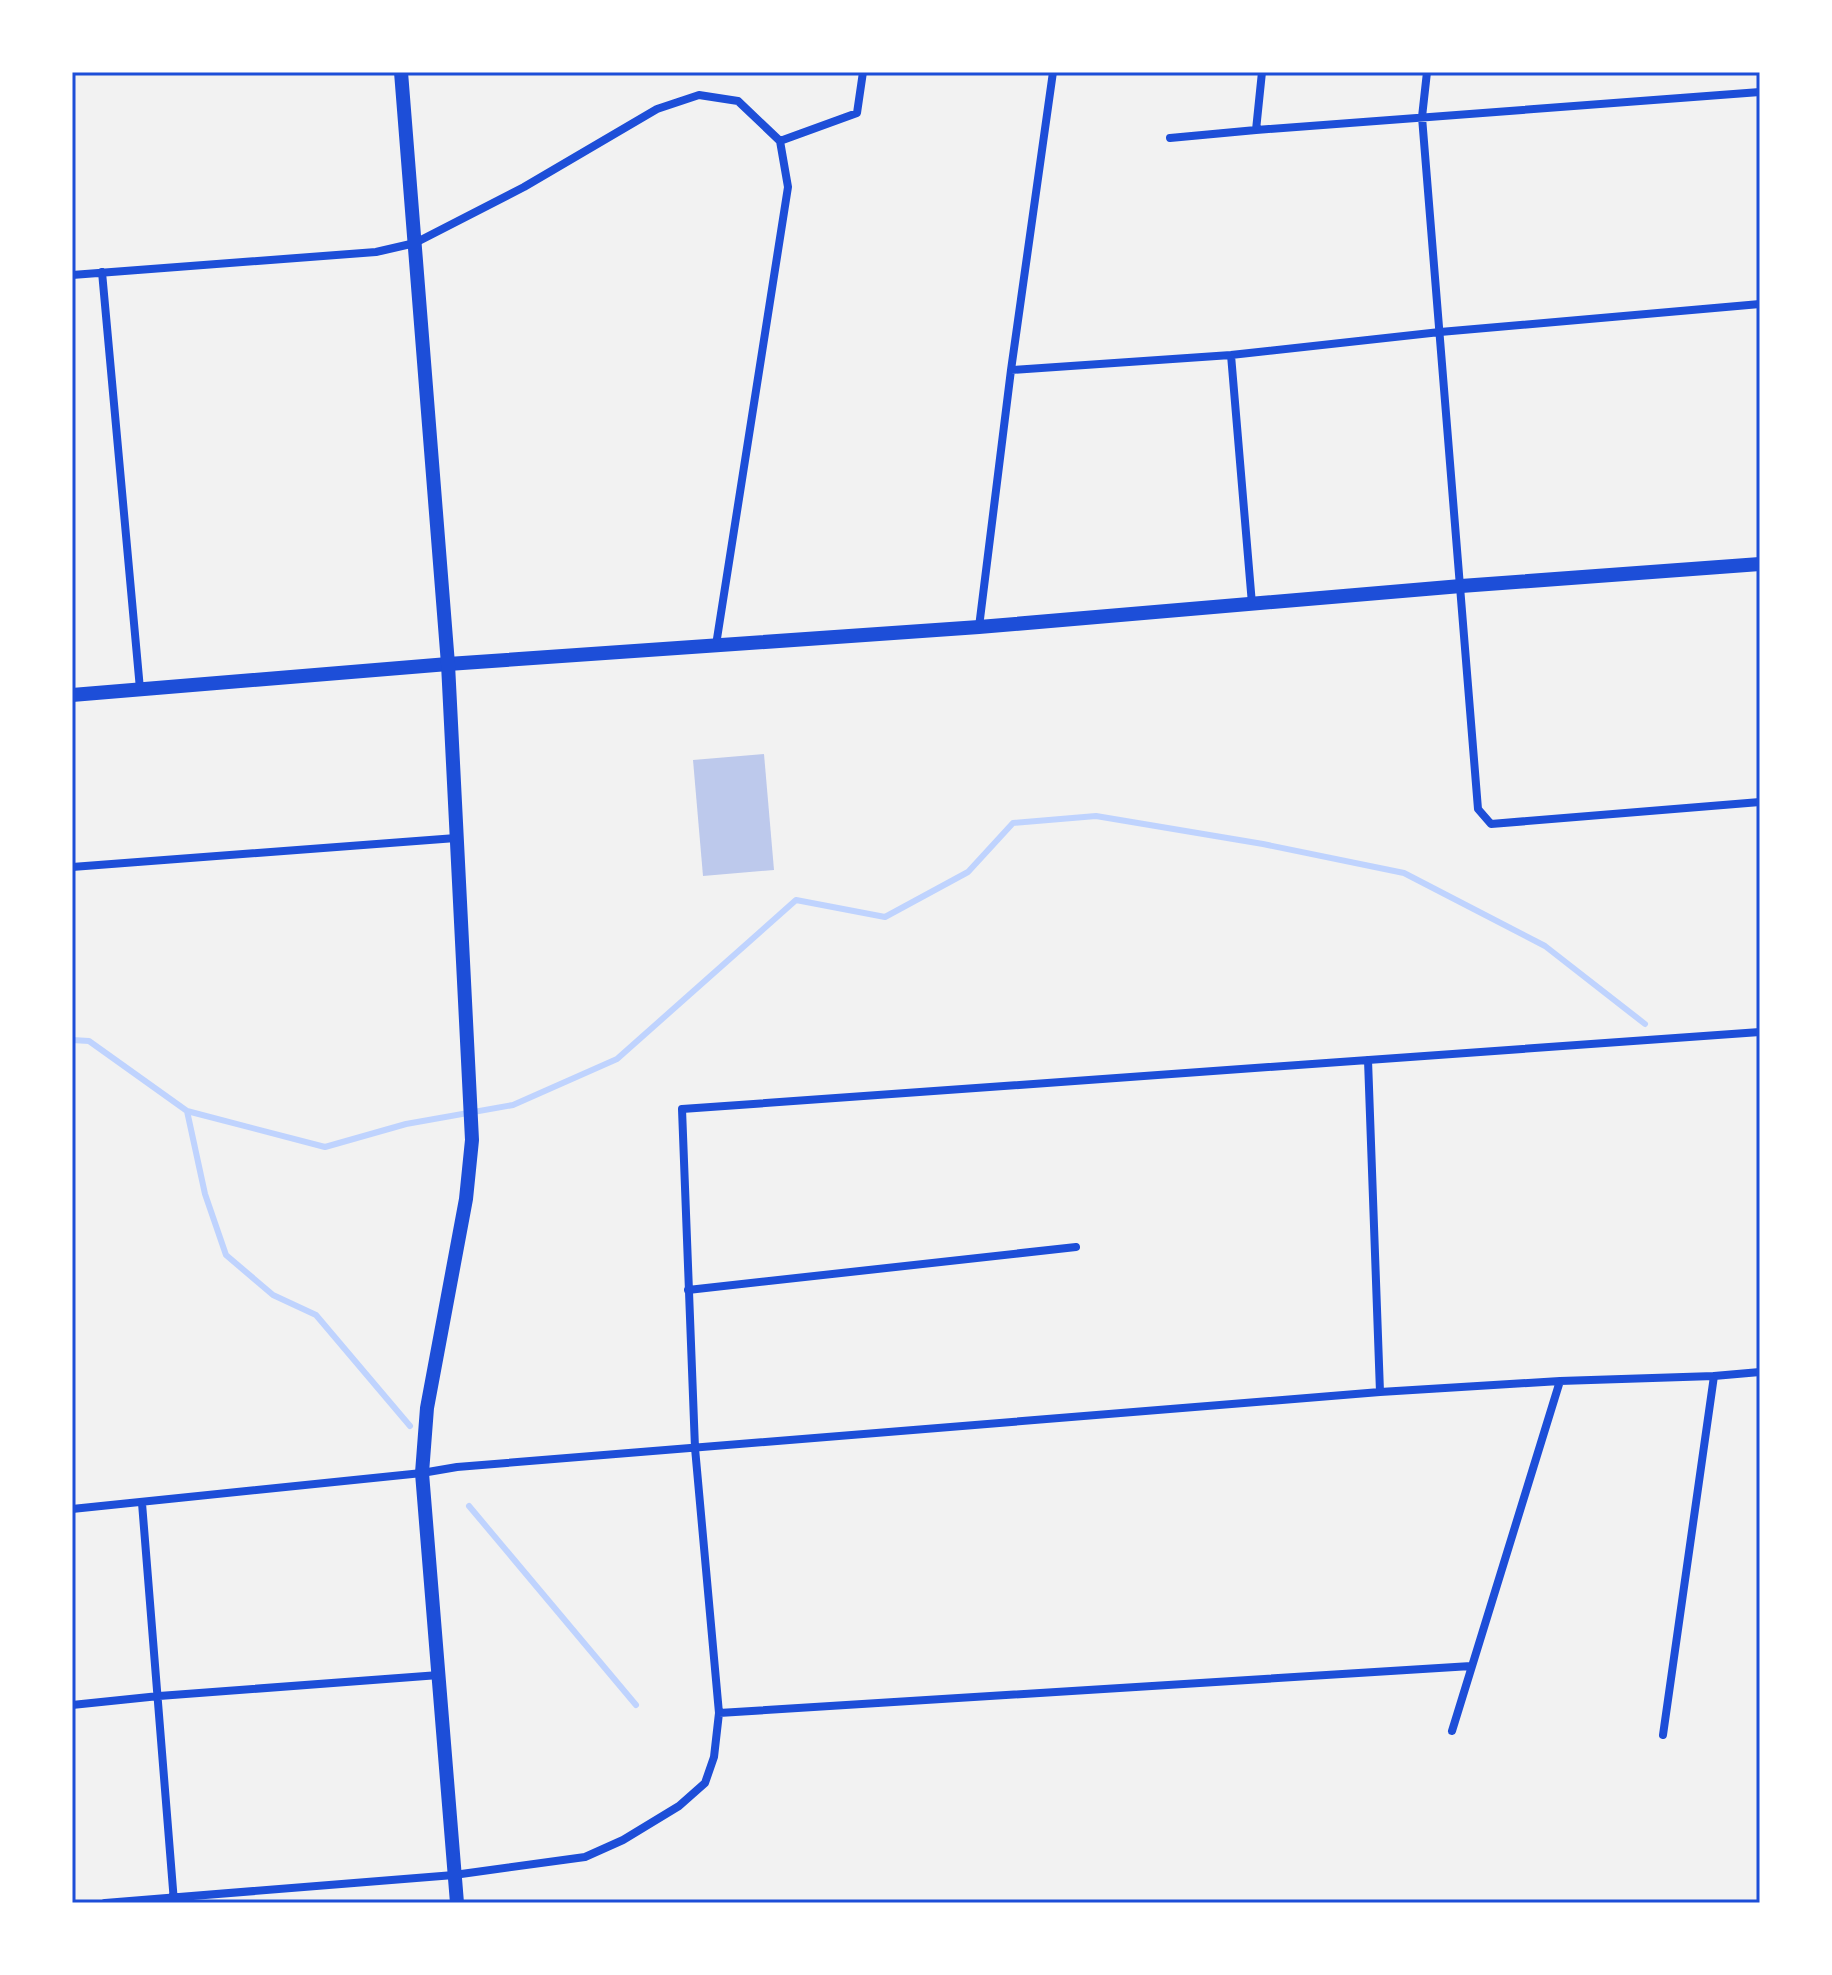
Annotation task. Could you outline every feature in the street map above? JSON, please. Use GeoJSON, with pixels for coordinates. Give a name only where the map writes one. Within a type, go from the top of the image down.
{"type":"FeatureCollection","features":[{"type":"Feature","properties":{"kind":"main road"},"geometry":{"type":"LineString","coordinates":[[401,72],[448,664],[472,1140],[466,1199],[427,1408],[422,1473],[457,1903]]}},
{"type":"Feature","properties":{"kind":"main road"},"geometry":{"type":"LineString","coordinates":[[72,695],[1760,564]]}},
{"type":"Feature","properties":{"kind":"street"},"geometry":{"type":"LineString","coordinates":[[780,141],[857,113],[863,72]]}},
{"type":"Feature","properties":{"kind":"street"},"geometry":{"type":"LineString","coordinates":[[979,627],[1053,72]]}},
{"type":"Feature","properties":{"kind":"street"},"geometry":{"type":"LineString","coordinates":[[1256,130],[1262,72]]}},
{"type":"Feature","properties":{"kind":"street"},"geometry":{"type":"LineString","coordinates":[[1427,72],[1422,117],[1478,809],[1491,824],[1760,802]]}},
{"type":"Feature","properties":{"kind":"street"},"geometry":{"type":"LineString","coordinates":[[1170,138],[1760,92]]}},
{"type":"Feature","properties":{"kind":"street"},"geometry":{"type":"LineString","coordinates":[[72,275],[376,252],[415,243],[524,187],[657,109],[699,95],[738,101],[780,141],[788,187],[716,645]]}},
{"type":"Feature","properties":{"kind":"street"},"geometry":{"type":"LineString","coordinates":[[102,272],[140,689]]}},
{"type":"Feature","properties":{"kind":"street"},"geometry":{"type":"LineString","coordinates":[[1011,370],[1231,355],[1440,332],[1760,304]]}},
{"type":"Feature","properties":{"kind":"street"},"geometry":{"type":"LineString","coordinates":[[1231,355],[1252,604]]}},
{"type":"Feature","properties":{"kind":"street"},"geometry":{"type":"LineString","coordinates":[[72,867],[456,838]]}},
{"type":"Feature","properties":{"kind":"street"},"geometry":{"type":"LineString","coordinates":[[105,1903],[174,1901],[454,1875],[585,1857],[623,1840],[679,1806],[705,1783],[714,1757],[719,1713],[695,1448],[682,1109],[1760,1032]]}},
{"type":"Feature","properties":{"kind":"street"},"geometry":{"type":"LineString","coordinates":[[1368,1060],[1380,1392]]}},
{"type":"Feature","properties":{"kind":"street"},"geometry":{"type":"LineString","coordinates":[[688,1290],[1076,1247]]}},
{"type":"Feature","properties":{"kind":"street"},"geometry":{"type":"LineString","coordinates":[[72,1509],[457,1467],[1380,1392],[1760,1372]]}},
{"type":"Feature","properties":{"kind":"street"},"geometry":{"type":"LineString","coordinates":[[1663,1735],[1714,1376]]}},
{"type":"Feature","properties":{"kind":"street"},"geometry":{"type":"LineString","coordinates":[[1452,1731],[1560,1381]]}},
{"type":"Feature","properties":{"kind":"street"},"geometry":{"type":"LineString","coordinates":[[142,1503],[174,1901]]}},
{"type":"Feature","properties":{"kind":"street"},"geometry":{"type":"LineString","coordinates":[[719,1713],[1471,1666]]}},
{"type":"Feature","properties":{"kind":"street"},"geometry":{"type":"LineString","coordinates":[[72,1705],[439,1675]]}},
{"type":"Feature","properties":{"kind":"building"},"geometry":{"type":"Polygon","coordinates":[[[764,754],[774,870],[703,876],[693,760],[764,754]]]}},
{"type":"Feature","properties":{"kind":"waterway"},"geometry":{"type":"LineString","coordinates":[[72,1040],[89,1041],[187,1111],[325,1147],[406,1124],[513,1105],[617,1059],[796,900],[885,917],[968,872],[1013,823],[1096,816],[1263,844],[1404,873],[1545,946],[1645,1024]]}},
{"type":"Feature","properties":{"kind":"waterway"},"geometry":{"type":"LineString","coordinates":[[187,1111],[205,1194],[226,1255],[273,1295],[316,1315],[410,1426]]}},
{"type":"Feature","properties":{"kind":"waterway"},"geometry":{"type":"LineString","coordinates":[[469,1506],[636,1705]]}}]}
